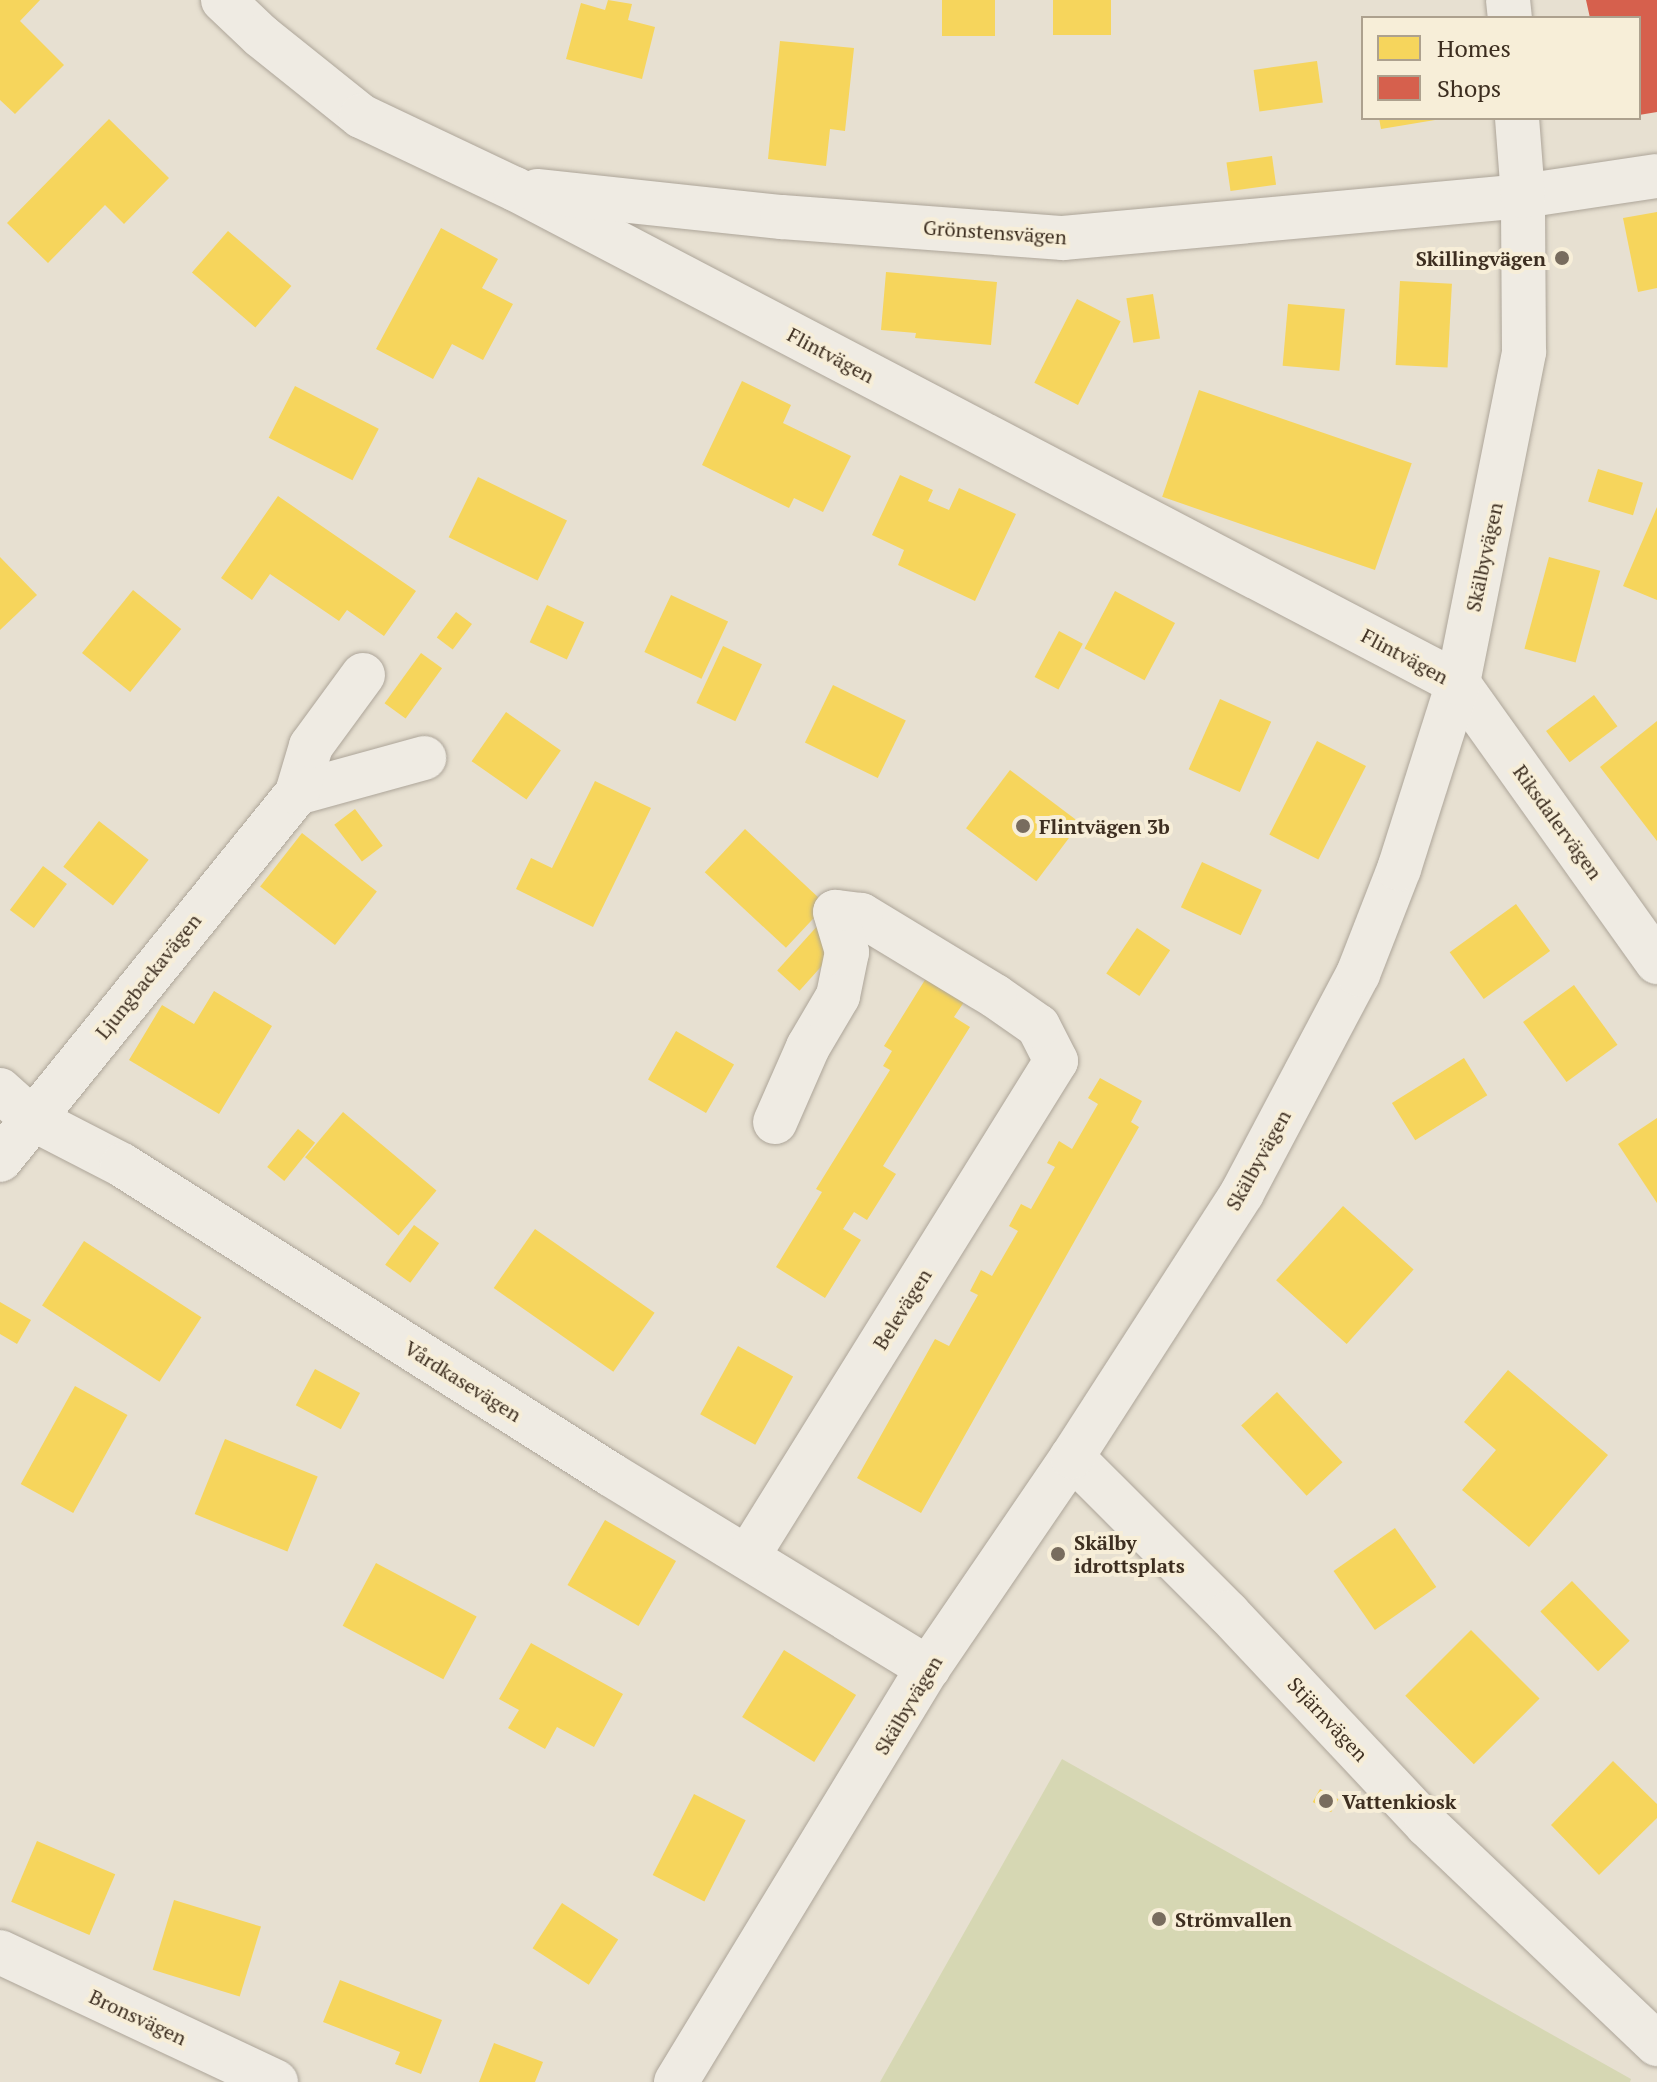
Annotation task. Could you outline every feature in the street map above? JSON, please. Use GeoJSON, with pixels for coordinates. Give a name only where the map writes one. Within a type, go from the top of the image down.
{"type":"FeatureCollection","features":[{"type":"Feature","properties":{"kind":"street","name":"Flintvägen"},"geometry":{"type":"LineString","coordinates":[[223,0],[261,36],[361,116],[515,189],[1458,683]]}},
{"type":"Feature","properties":{"kind":"street","name":"Skälbyvägen"},"geometry":{"type":"LineString","coordinates":[[676,2082],[928,1668],[1072,1457],[1242,1193],[1358,974],[1399,869],[1458,683],[1524,352],[1523,196],[1517,120]]}},
{"type":"Feature","properties":{"kind":"street"},"geometry":{"type":"LineString","coordinates":[[1523,196],[1657,176]]}},
{"type":"Feature","properties":{"kind":"street","name":"Grönstensvägen"},"geometry":{"type":"LineString","coordinates":[[515,189],[782,217],[1063,238],[1523,196]]}},
{"type":"Feature","properties":{"kind":"street"},"geometry":{"type":"LineString","coordinates":[[363,675],[311,746],[314,804],[424,758]]}},
{"type":"Feature","properties":{"kind":"street","name":"Riksdalervägen"},"geometry":{"type":"LineString","coordinates":[[1458,683],[1657,962]]}},
{"type":"Feature","properties":{"kind":"street","name":"Ljungbackavägen"},"geometry":{"type":"LineString","coordinates":[[0,1160],[16,1104],[314,804]]}},
{"type":"Feature","properties":{"kind":"street","name":"Belevägen"},"geometry":{"type":"LineString","coordinates":[[748,1556],[1056,1061],[1038,1026],[995,996],[861,915],[835,912],[847,952],[838,996],[808,1047],[775,1122]]}},
{"type":"Feature","properties":{"kind":"street","name":"Vårdkasevägen"},"geometry":{"type":"LineString","coordinates":[[16,1104],[122,1165],[597,1466],[928,1668]]}},
{"type":"Feature","properties":{"kind":"street","name":"Stjärnvägen"},"geometry":{"type":"LineString","coordinates":[[1072,1457],[1228,1613],[1427,1825],[1657,2044]]}},
{"type":"Feature","properties":{"kind":"street","name":"Bronsvägen"},"geometry":{"type":"LineString","coordinates":[[0,1952],[276,2082]]}},
{"type":"Feature","properties":{"kind":"green space","name":"Strömvallen"},"geometry":{"type":"Polygon","coordinates":[[[1062,1759],[1631,2079],[1630,2082],[880,2082],[1062,1759]]]}},
{"type":"Feature","properties":{"kind":"building: Homes"},"geometry":{"type":"Polygon","coordinates":[[[0,0],[40,0],[20,21],[64,65],[15,114],[0,100],[0,0]]]}},
{"type":"Feature","properties":{"kind":"building: Homes"},"geometry":{"type":"Polygon","coordinates":[[[608,0],[632,4],[628,20],[655,27],[642,79],[566,59],[581,3],[605,10],[608,0]]]}},
{"type":"Feature","properties":{"kind":"building: Homes"},"geometry":{"type":"Polygon","coordinates":[[[942,0],[995,0],[995,36],[942,36],[942,0]]]}},
{"type":"Feature","properties":{"kind":"building: Homes"},"geometry":{"type":"Polygon","coordinates":[[[1053,0],[1111,0],[1111,35],[1053,35],[1053,0]]]}},
{"type":"Feature","properties":{"kind":"building: Homes"},"geometry":{"type":"Polygon","coordinates":[[[780,41],[854,48],[845,131],[830,129],[826,166],[768,159],[780,41]]]}},
{"type":"Feature","properties":{"kind":"building: Homes"},"geometry":{"type":"Polygon","coordinates":[[[1317,61],[1323,103],[1259,111],[1254,70],[1317,61]]]}},
{"type":"Feature","properties":{"kind":"building: Homes"},"geometry":{"type":"Polygon","coordinates":[[[109,119],[169,178],[124,224],[105,205],[48,263],[7,223],[109,119]]]}},
{"type":"Feature","properties":{"kind":"building: Homes"},"geometry":{"type":"Polygon","coordinates":[[[1379,120],[1435,120],[1381,129],[1379,120]]]}},
{"type":"Feature","properties":{"kind":"building: Homes"},"geometry":{"type":"Polygon","coordinates":[[[1272,156],[1276,185],[1230,191],[1226,162],[1272,156]]]}},
{"type":"Feature","properties":{"kind":"building: Homes"},"geometry":{"type":"Polygon","coordinates":[[[1657,212],[1657,288],[1638,292],[1623,218],[1657,212]]]}},
{"type":"Feature","properties":{"kind":"building: Homes"},"geometry":{"type":"Polygon","coordinates":[[[441,228],[498,259],[482,288],[513,304],[483,360],[452,344],[433,379],[376,349],[441,228]]]}},
{"type":"Feature","properties":{"kind":"building: Homes"},"geometry":{"type":"Polygon","coordinates":[[[228,231],[291,286],[255,328],[192,273],[228,231]]]}},
{"type":"Feature","properties":{"kind":"building: Homes"},"geometry":{"type":"Polygon","coordinates":[[[886,272],[997,282],[991,345],[915,338],[916,333],[881,330],[886,272]]]}},
{"type":"Feature","properties":{"kind":"building: Homes"},"geometry":{"type":"Polygon","coordinates":[[[1400,281],[1452,284],[1448,368],[1396,365],[1400,281]]]}},
{"type":"Feature","properties":{"kind":"building: Homes"},"geometry":{"type":"Polygon","coordinates":[[[1153,294],[1160,338],[1133,343],[1126,298],[1153,294]]]}},
{"type":"Feature","properties":{"kind":"building: Homes"},"geometry":{"type":"Polygon","coordinates":[[[1077,299],[1121,321],[1078,405],[1034,383],[1077,299]]]}},
{"type":"Feature","properties":{"kind":"building: Homes"},"geometry":{"type":"Polygon","coordinates":[[[1288,304],[1345,309],[1339,371],[1283,366],[1288,304]]]}},
{"type":"Feature","properties":{"kind":"building: Homes"},"geometry":{"type":"Polygon","coordinates":[[[742,381],[791,405],[783,423],[851,456],[823,512],[794,498],[789,508],[702,465],[742,381]]]}},
{"type":"Feature","properties":{"kind":"building: Homes"},"geometry":{"type":"Polygon","coordinates":[[[295,386],[379,429],[352,480],[269,438],[295,386]]]}},
{"type":"Feature","properties":{"kind":"building: Homes"},"geometry":{"type":"Polygon","coordinates":[[[1199,390],[1412,463],[1375,570],[1162,497],[1199,390]]]}},
{"type":"Feature","properties":{"kind":"building: Homes"},"geometry":{"type":"Polygon","coordinates":[[[1598,469],[1643,483],[1633,515],[1588,502],[1598,469]]]}},
{"type":"Feature","properties":{"kind":"building: Homes"},"geometry":{"type":"Polygon","coordinates":[[[900,475],[933,490],[928,501],[949,510],[959,488],[1016,514],[975,601],[898,565],[904,550],[872,535],[900,475]]]}},
{"type":"Feature","properties":{"kind":"building: Homes"},"geometry":{"type":"Polygon","coordinates":[[[478,477],[567,520],[538,581],[449,537],[478,477]]]}},
{"type":"Feature","properties":{"kind":"building: Homes"},"geometry":{"type":"Polygon","coordinates":[[[278,496],[416,591],[384,636],[347,610],[339,621],[270,574],[252,600],[221,578],[278,496]]]}},
{"type":"Feature","properties":{"kind":"building: Homes"},"geometry":{"type":"Polygon","coordinates":[[[1657,507],[1657,600],[1623,586],[1657,507]]]}},
{"type":"Feature","properties":{"kind":"building: Homes"},"geometry":{"type":"Polygon","coordinates":[[[0,557],[37,595],[0,630],[0,557]]]}},
{"type":"Feature","properties":{"kind":"building: Homes"},"geometry":{"type":"Polygon","coordinates":[[[1549,557],[1600,571],[1576,662],[1524,649],[1549,557]]]}},
{"type":"Feature","properties":{"kind":"building: Homes"},"geometry":{"type":"Polygon","coordinates":[[[133,590],[181,629],[130,692],[82,653],[133,590]]]}},
{"type":"Feature","properties":{"kind":"building: Homes"},"geometry":{"type":"Polygon","coordinates":[[[1115,591],[1175,623],[1145,680],[1084,648],[1115,591]]]}},
{"type":"Feature","properties":{"kind":"building: Homes"},"geometry":{"type":"Polygon","coordinates":[[[671,595],[728,622],[701,679],[644,652],[671,595]]]}},
{"type":"Feature","properties":{"kind":"building: Homes"},"geometry":{"type":"Polygon","coordinates":[[[547,605],[584,622],[567,659],[530,642],[547,605]]]}},
{"type":"Feature","properties":{"kind":"building: Homes"},"geometry":{"type":"Polygon","coordinates":[[[456,612],[472,624],[453,650],[437,638],[456,612]]]}},
{"type":"Feature","properties":{"kind":"building: Homes"},"geometry":{"type":"Polygon","coordinates":[[[1059,631],[1083,644],[1058,690],[1035,677],[1059,631]]]}},
{"type":"Feature","properties":{"kind":"building: Homes"},"geometry":{"type":"Polygon","coordinates":[[[723,646],[762,664],[735,721],[696,703],[723,646]]]}},
{"type":"Feature","properties":{"kind":"building: Homes"},"geometry":{"type":"Polygon","coordinates":[[[421,653],[442,668],[406,718],[385,703],[421,653]]]}},
{"type":"Feature","properties":{"kind":"building: Homes"},"geometry":{"type":"Polygon","coordinates":[[[833,685],[906,721],[878,778],[805,743],[833,685]]]}},
{"type":"Feature","properties":{"kind":"building: Homes"},"geometry":{"type":"Polygon","coordinates":[[[1594,695],[1617,726],[1570,762],[1546,731],[1594,695]]]}},
{"type":"Feature","properties":{"kind":"building: Homes"},"geometry":{"type":"Polygon","coordinates":[[[1220,699],[1271,722],[1240,792],[1189,769],[1220,699]]]}},
{"type":"Feature","properties":{"kind":"building: Homes"},"geometry":{"type":"Polygon","coordinates":[[[506,712],[561,750],[526,800],[472,761],[506,712]]]}},
{"type":"Feature","properties":{"kind":"building: Homes"},"geometry":{"type":"Polygon","coordinates":[[[1657,721],[1657,841],[1600,767],[1657,721]]]}},
{"type":"Feature","properties":{"kind":"building: Homes"},"geometry":{"type":"Polygon","coordinates":[[[1317,741],[1366,766],[1318,860],[1269,835],[1317,741]]]}},
{"type":"Feature","properties":{"kind":"building: Homes","name":"Flintvägen 3b"},"geometry":{"type":"Polygon","coordinates":[[[1010,770],[1080,823],[1036,881],[966,828],[1010,770]]]}},
{"type":"Feature","properties":{"kind":"building: Homes"},"geometry":{"type":"Polygon","coordinates":[[[595,781],[651,808],[593,927],[516,889],[531,858],[552,868],[595,781]]]}},
{"type":"Feature","properties":{"kind":"building: Homes"},"geometry":{"type":"Polygon","coordinates":[[[355,809],[383,846],[362,861],[334,825],[355,809]]]}},
{"type":"Feature","properties":{"kind":"building: Homes"},"geometry":{"type":"Polygon","coordinates":[[[99,821],[149,860],[113,905],[63,867],[99,821]]]}},
{"type":"Feature","properties":{"kind":"building: Homes"},"geometry":{"type":"Polygon","coordinates":[[[745,829],[826,905],[786,948],[705,872],[745,829]]]}},
{"type":"Feature","properties":{"kind":"building: Homes"},"geometry":{"type":"Polygon","coordinates":[[[302,833],[377,891],[335,945],[260,887],[302,833]]]}},
{"type":"Feature","properties":{"kind":"building: Homes"},"geometry":{"type":"Polygon","coordinates":[[[1202,862],[1262,890],[1241,935],[1181,907],[1202,862]]]}},
{"type":"Feature","properties":{"kind":"building: Homes"},"geometry":{"type":"Polygon","coordinates":[[[43,866],[67,884],[34,928],[10,910],[43,866]]]}},
{"type":"Feature","properties":{"kind":"building: Homes"},"geometry":{"type":"Polygon","coordinates":[[[1516,904],[1550,951],[1484,999],[1450,952],[1516,904]]]}},
{"type":"Feature","properties":{"kind":"building: Homes"},"geometry":{"type":"Polygon","coordinates":[[[820,923],[842,943],[799,991],[777,971],[820,923]]]}},
{"type":"Feature","properties":{"kind":"building: Homes"},"geometry":{"type":"Polygon","coordinates":[[[1137,928],[1170,950],[1139,996],[1106,974],[1137,928]]]}},
{"type":"Feature","properties":{"kind":"building: Homes"},"geometry":{"type":"Polygon","coordinates":[[[928,975],[966,999],[954,1017],[970,1027],[883,1166],[896,1174],[867,1220],[854,1212],[843,1229],[861,1240],[825,1298],[776,1267],[822,1192],[816,1189],[890,1070],[883,1066],[892,1051],[884,1046],[928,975]]]}},
{"type":"Feature","properties":{"kind":"building: Homes"},"geometry":{"type":"Polygon","coordinates":[[[1574,985],[1617,1045],[1567,1082],[1523,1022],[1574,985]]]}},
{"type":"Feature","properties":{"kind":"building: Homes"},"geometry":{"type":"Polygon","coordinates":[[[214,991],[272,1026],[219,1114],[129,1060],[162,1005],[194,1024],[214,991]]]}},
{"type":"Feature","properties":{"kind":"building: Homes"},"geometry":{"type":"Polygon","coordinates":[[[676,1031],[734,1064],[706,1113],[648,1079],[676,1031]]]}},
{"type":"Feature","properties":{"kind":"building: Homes"},"geometry":{"type":"Polygon","coordinates":[[[1464,1058],[1487,1095],[1415,1140],[1392,1103],[1464,1058]]]}},
{"type":"Feature","properties":{"kind":"building: Homes"},"geometry":{"type":"Polygon","coordinates":[[[1100,1078],[1142,1101],[1131,1122],[1139,1127],[921,1513],[857,1478],[935,1339],[949,1346],[978,1295],[970,1291],[981,1270],[992,1276],[1018,1231],[1009,1226],[1021,1204],[1031,1209],[1055,1167],[1047,1163],[1059,1141],[1072,1149],[1098,1104],[1088,1098],[1100,1078]]]}},
{"type":"Feature","properties":{"kind":"building: Homes"},"geometry":{"type":"Polygon","coordinates":[[[343,1112],[436,1190],[399,1236],[305,1157],[343,1112]]]}},
{"type":"Feature","properties":{"kind":"building: Homes"},"geometry":{"type":"Polygon","coordinates":[[[1657,1118],[1657,1203],[1618,1144],[1657,1118]]]}},
{"type":"Feature","properties":{"kind":"building: Homes"},"geometry":{"type":"Polygon","coordinates":[[[298,1129],[315,1143],[284,1181],[267,1167],[298,1129]]]}},
{"type":"Feature","properties":{"kind":"building: Homes"},"geometry":{"type":"Polygon","coordinates":[[[1343,1206],[1414,1270],[1347,1344],[1276,1280],[1343,1206]]]}},
{"type":"Feature","properties":{"kind":"building: Homes"},"geometry":{"type":"Polygon","coordinates":[[[414,1225],[439,1243],[410,1283],[385,1265],[414,1225]]]}},
{"type":"Feature","properties":{"kind":"building: Homes"},"geometry":{"type":"Polygon","coordinates":[[[535,1229],[655,1313],[613,1372],[494,1288],[535,1229]]]}},
{"type":"Feature","properties":{"kind":"building: Homes"},"geometry":{"type":"Polygon","coordinates":[[[84,1241],[201,1317],[159,1382],[42,1306],[84,1241]]]}},
{"type":"Feature","properties":{"kind":"building: Homes"},"geometry":{"type":"Polygon","coordinates":[[[0,1302],[31,1320],[17,1344],[0,1334],[0,1302]]]}},
{"type":"Feature","properties":{"kind":"building: Homes"},"geometry":{"type":"Polygon","coordinates":[[[738,1346],[793,1377],[755,1445],[700,1414],[738,1346]]]}},
{"type":"Feature","properties":{"kind":"building: Homes"},"geometry":{"type":"Polygon","coordinates":[[[315,1369],[360,1393],[341,1429],[296,1405],[315,1369]]]}},
{"type":"Feature","properties":{"kind":"building: Homes"},"geometry":{"type":"Polygon","coordinates":[[[1508,1370],[1608,1455],[1529,1547],[1462,1490],[1496,1450],[1464,1422],[1508,1370]]]}},
{"type":"Feature","properties":{"kind":"building: Homes"},"geometry":{"type":"Polygon","coordinates":[[[75,1386],[127,1415],[73,1513],[21,1484],[75,1386]]]}},
{"type":"Feature","properties":{"kind":"building: Homes"},"geometry":{"type":"Polygon","coordinates":[[[1277,1392],[1342,1462],[1307,1496],[1241,1425],[1277,1392]]]}},
{"type":"Feature","properties":{"kind":"building: Homes"},"geometry":{"type":"Polygon","coordinates":[[[225,1439],[318,1476],[287,1552],[195,1514],[225,1439]]]}},
{"type":"Feature","properties":{"kind":"building: Homes"},"geometry":{"type":"Polygon","coordinates":[[[605,1520],[676,1561],[639,1626],[568,1585],[605,1520]]]}},
{"type":"Feature","properties":{"kind":"building: Homes"},"geometry":{"type":"Polygon","coordinates":[[[1395,1528],[1436,1587],[1375,1630],[1334,1571],[1395,1528]]]}},
{"type":"Feature","properties":{"kind":"building: Homes"},"geometry":{"type":"Polygon","coordinates":[[[376,1563],[477,1617],[443,1679],[343,1626],[376,1563]]]}},
{"type":"Feature","properties":{"kind":"building: Homes"},"geometry":{"type":"Polygon","coordinates":[[[1572,1581],[1630,1641],[1598,1671],[1540,1612],[1572,1581]]]}},
{"type":"Feature","properties":{"kind":"building: Homes"},"geometry":{"type":"Polygon","coordinates":[[[1471,1630],[1540,1699],[1474,1764],[1405,1696],[1471,1630]]]}},
{"type":"Feature","properties":{"kind":"building: Homes"},"geometry":{"type":"Polygon","coordinates":[[[531,1643],[623,1694],[594,1747],[557,1727],[545,1749],[508,1728],[519,1710],[499,1699],[531,1643]]]}},
{"type":"Feature","properties":{"kind":"building: Homes"},"geometry":{"type":"Polygon","coordinates":[[[784,1650],[856,1695],[814,1762],[742,1717],[784,1650]]]}},
{"type":"Feature","properties":{"kind":"building: Homes"},"geometry":{"type":"Polygon","coordinates":[[[1613,1761],[1657,1804],[1657,1818],[1599,1875],[1551,1825],[1613,1761]]]}},
{"type":"Feature","properties":{"kind":"building: Homes","name":"Vattenkiosk"},"geometry":{"type":"Polygon","coordinates":[[[1320,1789],[1338,1799],[1331,1812],[1313,1802],[1320,1789]]]}},
{"type":"Feature","properties":{"kind":"building: Homes"},"geometry":{"type":"Polygon","coordinates":[[[694,1794],[746,1820],[704,1901],[653,1875],[694,1794]]]}},
{"type":"Feature","properties":{"kind":"building: Homes"},"geometry":{"type":"Polygon","coordinates":[[[37,1841],[115,1874],[89,1935],[11,1902],[37,1841]]]}},
{"type":"Feature","properties":{"kind":"building: Homes"},"geometry":{"type":"Polygon","coordinates":[[[174,1900],[261,1927],[240,1996],[153,1970],[174,1900]]]}},
{"type":"Feature","properties":{"kind":"building: Homes"},"geometry":{"type":"Polygon","coordinates":[[[562,1903],[618,1939],[589,1985],[533,1948],[562,1903]]]}},
{"type":"Feature","properties":{"kind":"building: Homes"},"geometry":{"type":"Polygon","coordinates":[[[340,1980],[442,2020],[421,2074],[395,2064],[400,2052],[323,2022],[340,1980]]]}},
{"type":"Feature","properties":{"kind":"building: Homes"},"geometry":{"type":"Polygon","coordinates":[[[494,2043],[543,2062],[535,2082],[479,2082],[494,2043]]]}},
{"type":"Feature","properties":{"kind":"building: Shops"},"geometry":{"type":"Polygon","coordinates":[[[1586,0],[1657,0],[1657,112],[1641,115],[1641,16],[1590,16],[1586,0]]]}},
{"type":"Feature","properties":{"kind":"place","name":"Skillingvägen"},"geometry":{"type":"Point","coordinates":[1562,258]}},
{"type":"Feature","properties":{"kind":"place","name":"Flintvägen 3b"},"geometry":{"type":"Point","coordinates":[1023,826]}},
{"type":"Feature","properties":{"kind":"place","name":"Skälby idrottsplats"},"geometry":{"type":"Point","coordinates":[1058,1554]}},
{"type":"Feature","properties":{"kind":"place","name":"Vattenkiosk"},"geometry":{"type":"Point","coordinates":[1326,1801]}},
{"type":"Feature","properties":{"kind":"place","name":"Strömvallen"},"geometry":{"type":"Point","coordinates":[1159,1919]}}]}
